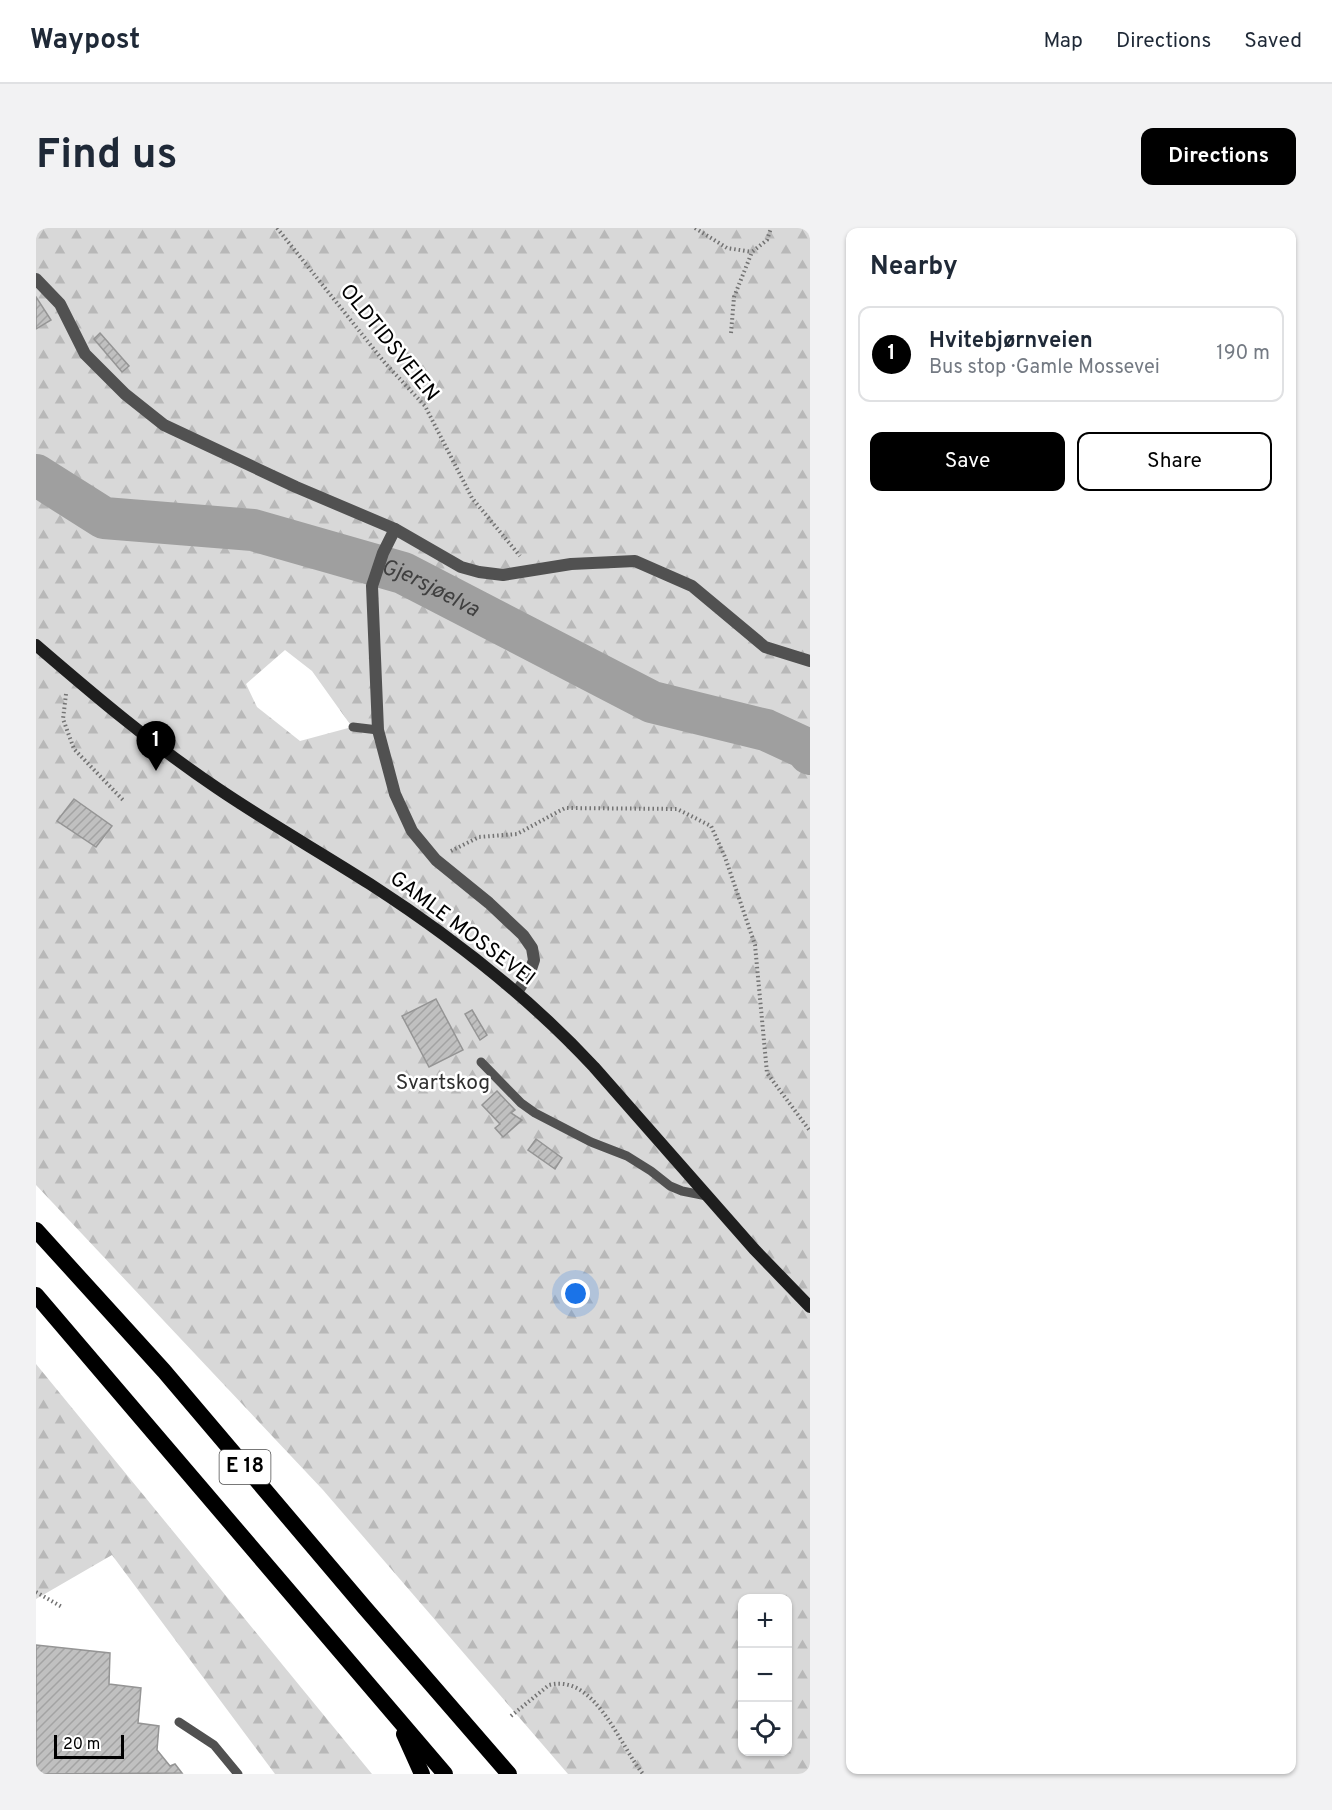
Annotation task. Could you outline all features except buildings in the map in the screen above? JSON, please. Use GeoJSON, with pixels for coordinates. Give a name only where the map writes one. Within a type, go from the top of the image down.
{"type":"FeatureCollection","features":[{"type":"Feature","properties":{"kind":"highway","name":"E 18"},"geometry":{"type":"LineString","coordinates":[[36,1230],[164,1371],[509,1774]]}},
{"type":"Feature","properties":{"kind":"highway","name":"E 18"},"geometry":{"type":"LineString","coordinates":[[36,1295],[445,1774]]}},
{"type":"Feature","properties":{"kind":"highway","name":"E 18"},"geometry":{"type":"LineString","coordinates":[[394,1714],[422,1774]]}},
{"type":"Feature","properties":{"kind":"main road","name":"GAMLE MOSSEVEI"},"geometry":{"type":"LineString","coordinates":[[36,645],[190,770],[411,911],[517,992],[567,1038],[594,1067],[707,1196],[810,1307]]}},
{"type":"Feature","properties":{"kind":"street"},"geometry":{"type":"LineString","coordinates":[[36,279],[60,304],[85,354],[125,394],[164,425],[296,487],[395,529],[461,567],[503,575],[571,564],[635,561],[692,586],[765,646],[810,661]]}},
{"type":"Feature","properties":{"kind":"street"},"geometry":{"type":"LineString","coordinates":[[395,529],[383,553],[372,586],[378,730],[395,794],[412,831],[436,860],[503,915],[524,935],[532,948],[534,960],[530,972],[517,992]]}},
{"type":"Feature","properties":{"kind":"lane"},"geometry":{"type":"LineString","coordinates":[[353,727],[378,730]]}},
{"type":"Feature","properties":{"kind":"lane"},"geometry":{"type":"LineString","coordinates":[[481,1062],[521,1103],[535,1113],[591,1142],[627,1156],[670,1186],[707,1196]]}},
{"type":"Feature","properties":{"kind":"lane"},"geometry":{"type":"LineString","coordinates":[[179,1722],[214,1746],[238,1774]]}},
{"type":"Feature","properties":{"kind":"path","name":"OLDTIDSVEIEN"},"geometry":{"type":"LineString","coordinates":[[277,228],[385,363],[425,406],[472,498],[531,570]]}},
{"type":"Feature","properties":{"kind":"path"},"geometry":{"type":"LineString","coordinates":[[695,228],[727,248],[752,252]]}},
{"type":"Feature","properties":{"kind":"path"},"geometry":{"type":"LineString","coordinates":[[731,333],[734,297],[752,252],[767,240],[771,228]]}},
{"type":"Feature","properties":{"kind":"path"},"geometry":{"type":"LineString","coordinates":[[72,676],[65,697],[63,719],[66,731],[81,758],[123,800]]}},
{"type":"Feature","properties":{"kind":"path"},"geometry":{"type":"LineString","coordinates":[[436,860],[478,837],[518,834],[565,808],[677,809],[711,826],[725,856],[755,945],[767,1073],[810,1131]]}},
{"type":"Feature","properties":{"kind":"path"},"geometry":{"type":"LineString","coordinates":[[36,1592],[62,1607]]}},
{"type":"Feature","properties":{"kind":"path"},"geometry":{"type":"LineString","coordinates":[[511,1716],[549,1685],[556,1683],[581,1690],[596,1705],[643,1774]]}},
{"type":"Feature","properties":{"kind":"green space","name":"Svartskog"},"geometry":{"type":"Polygon","coordinates":[[[36,228],[810,228],[810,1774],[568,1774],[323,1490],[36,1185],[36,228]],[[285,650],[246,684],[257,707],[300,741],[352,727],[312,671],[285,650]]]}},
{"type":"Feature","properties":{"kind":"green space"},"geometry":{"type":"Polygon","coordinates":[[[36,1364],[372,1774],[275,1774],[112,1555],[36,1599],[36,1364]]]}},
{"type":"Feature","properties":{"kind":"waterway","name":"Gjersjøelva"},"geometry":{"type":"LineString","coordinates":[[36,475],[104,518],[253,530],[403,573],[652,702],[766,730],[805,748],[810,754]]}},
{"type":"Feature","properties":{"kind":"place","name":"Hvitebjørnveien"},"geometry":{"type":"Point","coordinates":[156,771]}}]}
